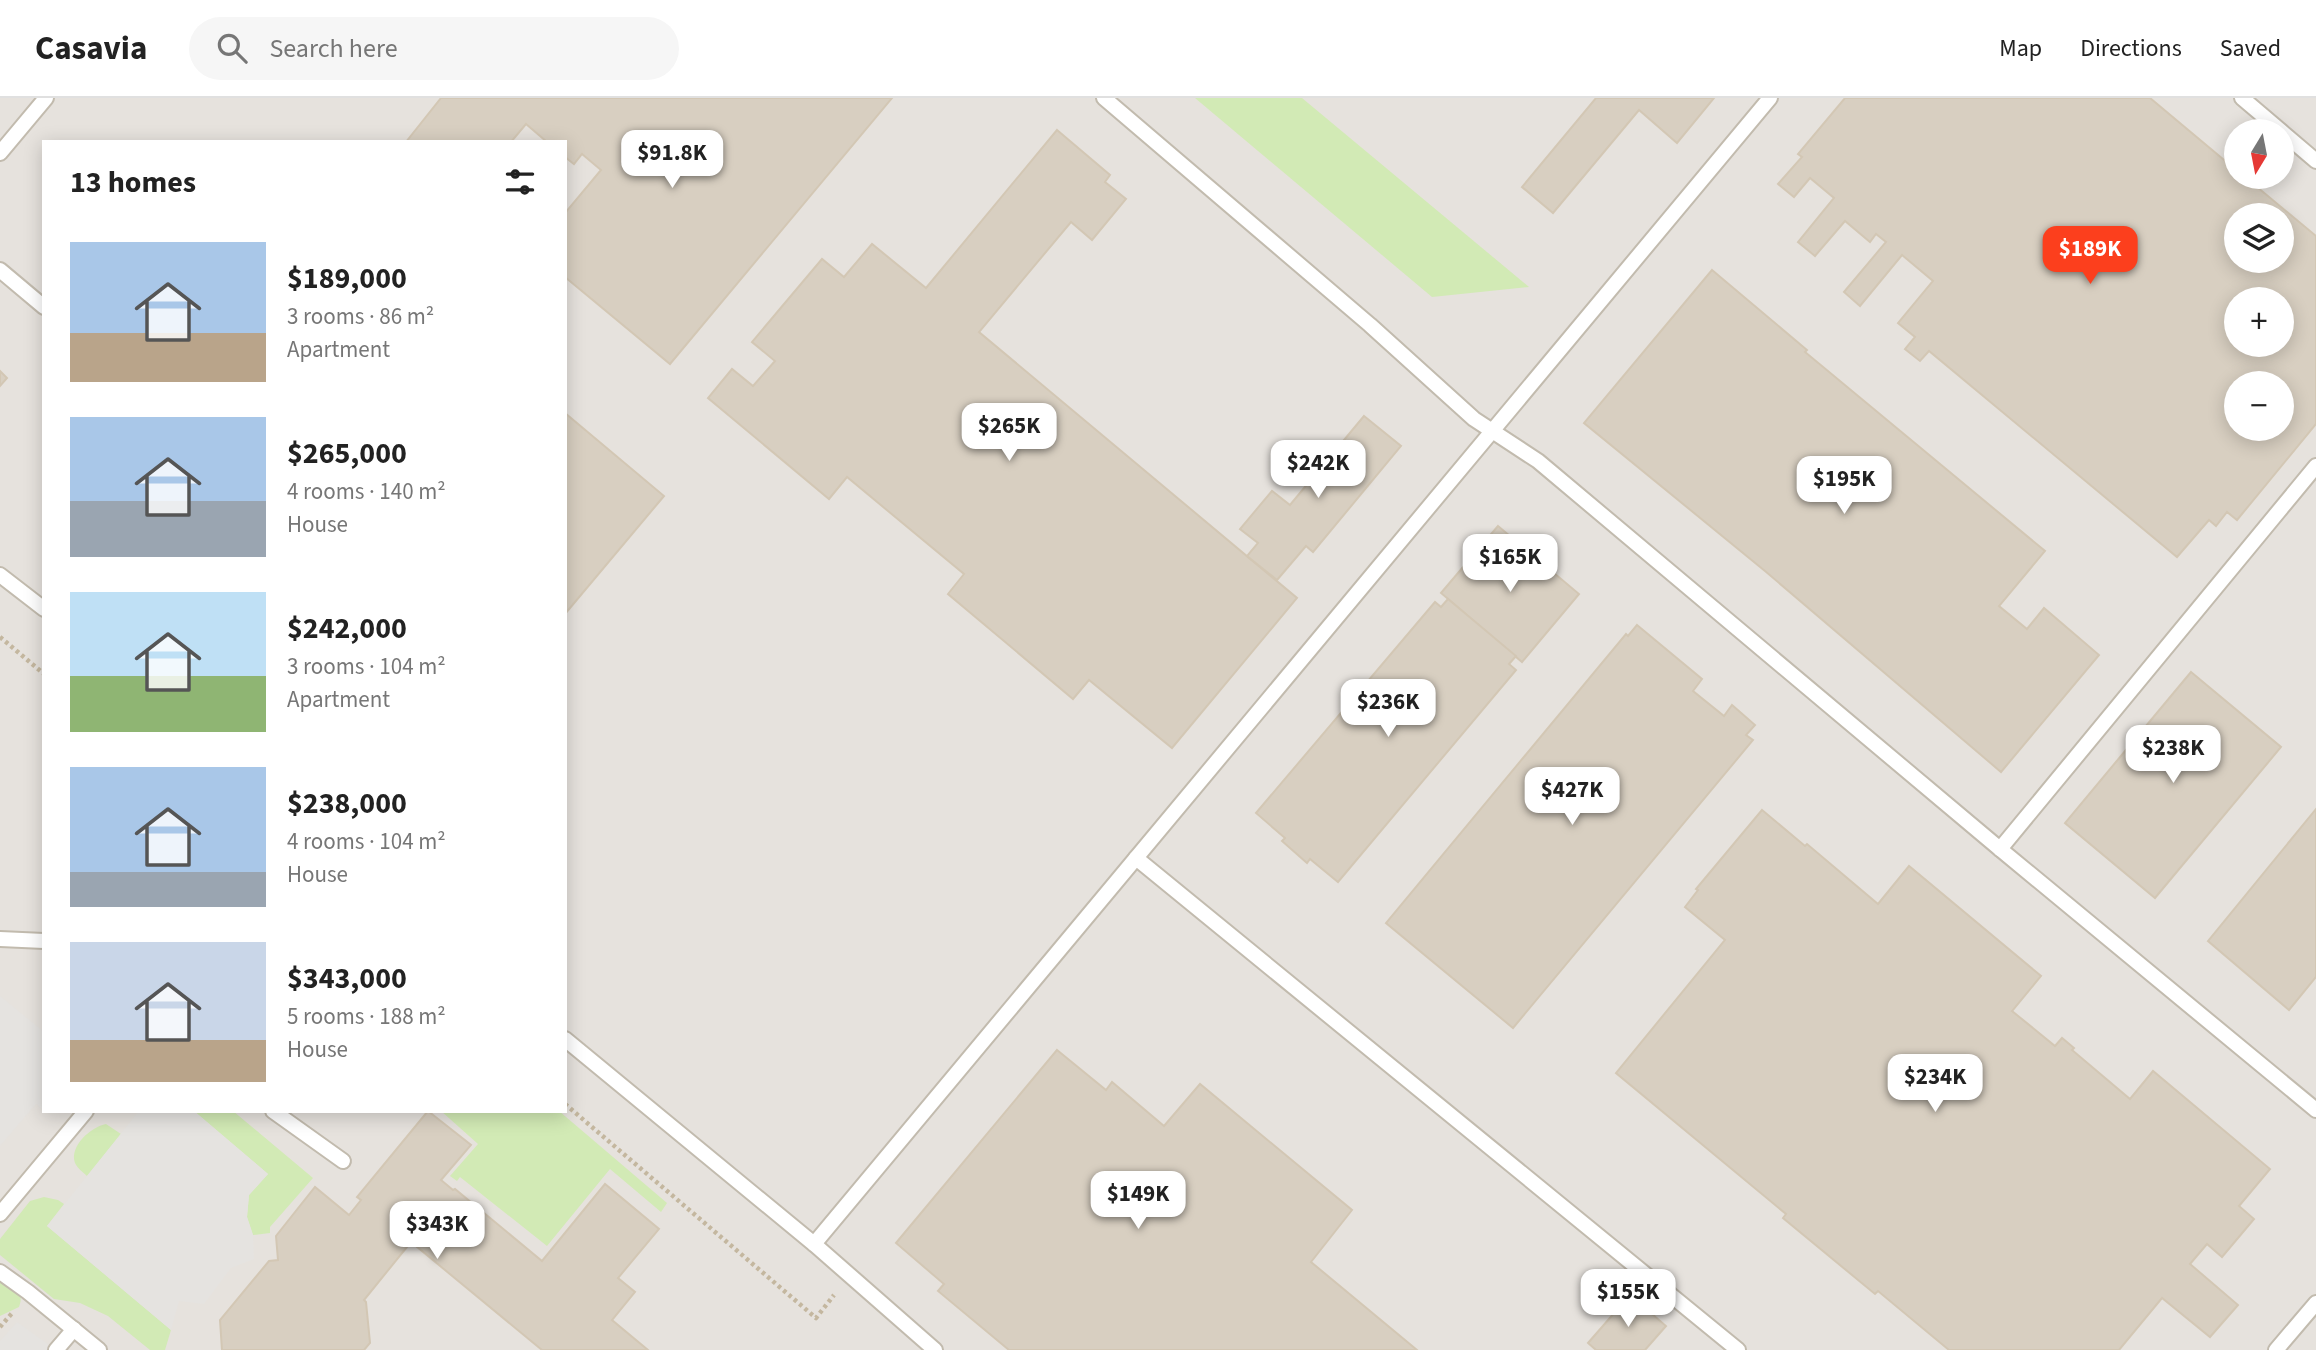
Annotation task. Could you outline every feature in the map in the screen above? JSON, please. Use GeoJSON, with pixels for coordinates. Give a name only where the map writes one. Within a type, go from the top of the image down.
{"type":"FeatureCollection","features":[{"type":"Feature","properties":{"kind":"lane"},"geometry":{"type":"LineString","coordinates":[[0,153],[46,98]]}},
{"type":"Feature","properties":{"kind":"lane"},"geometry":{"type":"LineString","coordinates":[[1104,98],[1370,325],[1474,419],[1538,461],[2316,1110]]}},
{"type":"Feature","properties":{"kind":"lane"},"geometry":{"type":"LineString","coordinates":[[814,1244],[1770,98]]}},
{"type":"Feature","properties":{"kind":"lane"},"geometry":{"type":"LineString","coordinates":[[2242,98],[2267,119]]}},
{"type":"Feature","properties":{"kind":"lane"},"geometry":{"type":"LineString","coordinates":[[2294,142],[2316,161]]}},
{"type":"Feature","properties":{"kind":"lane"},"geometry":{"type":"LineString","coordinates":[[0,271],[42,305]]}},
{"type":"Feature","properties":{"kind":"lane"},"geometry":{"type":"LineString","coordinates":[[2000,849],[2316,466]]}},
{"type":"Feature","properties":{"kind":"lane"},"geometry":{"type":"LineString","coordinates":[[0,575],[42,607]]}},
{"type":"Feature","properties":{"kind":"lane"},"geometry":{"type":"LineString","coordinates":[[1136,859],[1738,1350]]}},
{"type":"Feature","properties":{"kind":"lane"},"geometry":{"type":"LineString","coordinates":[[0,939],[42,941]]}},
{"type":"Feature","properties":{"kind":"lane"},"geometry":{"type":"LineString","coordinates":[[567,1041],[814,1244],[935,1350]]}},
{"type":"Feature","properties":{"kind":"lane"},"geometry":{"type":"LineString","coordinates":[[0,1214],[84,1113]]}},
{"type":"Feature","properties":{"kind":"lane"},"geometry":{"type":"LineString","coordinates":[[276,1113],[343,1161]]}},
{"type":"Feature","properties":{"kind":"lane"},"geometry":{"type":"LineString","coordinates":[[0,1272],[99,1350]]}},
{"type":"Feature","properties":{"kind":"lane"},"geometry":{"type":"LineString","coordinates":[[2276,1350],[2316,1303]]}},
{"type":"Feature","properties":{"kind":"lane"},"geometry":{"type":"LineString","coordinates":[[56,1350],[74,1329]]}},
{"type":"Feature","properties":{"kind":"path"},"geometry":{"type":"LineString","coordinates":[[0,637],[42,672]]}},
{"type":"Feature","properties":{"kind":"path"},"geometry":{"type":"LineString","coordinates":[[567,1106],[816,1318],[850,1276]]}},
{"type":"Feature","properties":{"kind":"shaded area"},"geometry":{"type":"Polygon","coordinates":[[[0,98],[2316,98],[2316,1350],[0,1350],[0,98]]]}},
{"type":"Feature","properties":{"kind":"shaded area"},"geometry":{"type":"Polygon","coordinates":[[[0,996],[42,1030],[42,1109],[36,1104],[0,1146],[0,996]]]}},
{"type":"Feature","properties":{"kind":"shaded area"},"geometry":{"type":"Polygon","coordinates":[[[137,1113],[196,1113],[268,1174],[249,1195],[247,1217],[253,1235],[254,1259],[231,1268],[204,1304],[179,1301],[171,1330],[47,1226],[137,1113]]]}},
{"type":"Feature","properties":{"kind":"shaded area"},"geometry":{"type":"Polygon","coordinates":[[[17,1322],[54,1350],[0,1350],[0,1341],[17,1322]]]}},
{"type":"Feature","properties":{"kind":"green space"},"geometry":{"type":"Polygon","coordinates":[[[1195,98],[1302,98],[1529,287],[1432,297],[1195,98]]]}},
{"type":"Feature","properties":{"kind":"green space"},"geometry":{"type":"Polygon","coordinates":[[[196,1113],[235,1113],[313,1178],[270,1227],[270,1233],[253,1235],[247,1217],[249,1195],[268,1174],[196,1113]]]}},
{"type":"Feature","properties":{"kind":"green space"},"geometry":{"type":"Polygon","coordinates":[[[443,1113],[561,1113],[667,1203],[661,1212],[610,1169],[547,1246],[460,1177],[457,1181],[450,1176],[478,1144],[443,1113]]]}},
{"type":"Feature","properties":{"kind":"green space"},"geometry":{"type":"Polygon","coordinates":[[[106,1124],[121,1134],[87,1176],[75,1163],[75,1150],[88,1133],[106,1124]]]}},
{"type":"Feature","properties":{"kind":"green space"},"geometry":{"type":"Polygon","coordinates":[[[44,1197],[64,1204],[47,1226],[171,1330],[165,1350],[150,1350],[108,1316],[80,1303],[54,1299],[0,1255],[0,1239],[30,1201],[44,1197]]]}},
{"type":"Feature","properties":{"kind":"green space"},"geometry":{"type":"Polygon","coordinates":[[[0,1274],[16,1288],[21,1301],[19,1307],[0,1316],[0,1274]]]}},
{"type":"Feature","properties":{"kind":"building"},"geometry":{"type":"Polygon","coordinates":[[[441,98],[892,98],[670,364],[567,279],[567,211],[601,170],[582,154],[574,164],[567,159],[567,140],[545,140],[526,124],[513,140],[408,140],[441,98]]]}},
{"type":"Feature","properties":{"kind":"building"},"geometry":{"type":"Polygon","coordinates":[[[1596,98],[1714,98],[1677,143],[1639,110],[1553,213],[1522,187],[1596,98]]]}},
{"type":"Feature","properties":{"kind":"building"},"geometry":{"type":"Polygon","coordinates":[[[1845,98],[2150,98],[2224,160],[2224,189],[2259,189],[2276,203],[2224,203],[2224,273],[2294,273],[2294,218],[2316,236],[2316,424],[2237,520],[2227,512],[2216,526],[2209,520],[2177,557],[1929,351],[1920,361],[1905,349],[1915,337],[1898,323],[1933,281],[1902,255],[1860,306],[1844,292],[1886,242],[1876,234],[1870,242],[1845,221],[1815,256],[1798,242],[1834,198],[1810,178],[1794,197],[1778,184],[1802,157],[1798,154],[1845,98]]]}},
{"type":"Feature","properties":{"kind":"building"},"geometry":{"type":"Polygon","coordinates":[[[1057,130],[1110,175],[1105,182],[1126,199],[1092,240],[1071,222],[979,332],[1297,598],[1172,748],[1089,680],[1073,699],[948,594],[964,574],[847,477],[829,499],[708,398],[732,369],[753,386],[775,361],[752,342],[822,259],[844,277],[872,244],[926,288],[1057,130]]]}},
{"type":"Feature","properties":{"kind":"building"},"geometry":{"type":"Polygon","coordinates":[[[1712,270],[1807,350],[1805,352],[2045,551],[1999,606],[2027,629],[2044,608],[2099,655],[2001,772],[1765,571],[1584,423],[1712,270]]]}},
{"type":"Feature","properties":{"kind":"building"},"geometry":{"type":"Polygon","coordinates":[[[0,371],[7,378],[0,386],[0,371]]]}},
{"type":"Feature","properties":{"kind":"building"},"geometry":{"type":"Polygon","coordinates":[[[567,415],[664,496],[567,612],[567,415]]]}},
{"type":"Feature","properties":{"kind":"building"},"geometry":{"type":"Polygon","coordinates":[[[1364,416],[1401,446],[1313,552],[1306,546],[1277,580],[1247,556],[1258,543],[1240,529],[1272,491],[1290,505],[1364,416]]]}},
{"type":"Feature","properties":{"kind":"building"},"geometry":{"type":"Polygon","coordinates":[[[1498,526],[1579,594],[1522,662],[1441,593],[1498,526]]]}},
{"type":"Feature","properties":{"kind":"building"},"geometry":{"type":"Polygon","coordinates":[[[1448,599],[1516,656],[1509,664],[1516,670],[1338,882],[1310,859],[1307,863],[1282,841],[1285,838],[1256,813],[1435,602],[1441,607],[1448,599]]]}},
{"type":"Feature","properties":{"kind":"building"},"geometry":{"type":"Polygon","coordinates":[[[1637,625],[1702,679],[1693,691],[1724,716],[1732,705],[1755,725],[1746,735],[1753,740],[1513,1028],[1386,923],[1626,634],[1628,636],[1637,625]]]}},
{"type":"Feature","properties":{"kind":"building"},"geometry":{"type":"Polygon","coordinates":[[[2191,672],[2281,747],[2155,898],[2065,823],[2191,672]]]}},
{"type":"Feature","properties":{"kind":"building"},"geometry":{"type":"Polygon","coordinates":[[[2316,809],[2316,977],[2289,1010],[2208,941],[2316,809]]]}},
{"type":"Feature","properties":{"kind":"building"},"geometry":{"type":"Polygon","coordinates":[[[1762,810],[1878,904],[1909,866],[2041,976],[2012,1011],[2055,1046],[2062,1038],[2074,1048],[2072,1050],[2130,1099],[2153,1071],[2270,1169],[2239,1206],[2254,1219],[2222,1257],[2207,1244],[2190,1264],[2238,1305],[2210,1337],[2162,1298],[2119,1350],[1949,1350],[1878,1291],[1875,1294],[1783,1218],[1786,1214],[1616,1073],[1725,940],[1685,907],[1698,890],[1696,889],[1762,810]]]}},
{"type":"Feature","properties":{"kind":"building"},"geometry":{"type":"Polygon","coordinates":[[[1057,1050],[1106,1090],[1112,1082],[1164,1126],[1200,1084],[1352,1210],[1311,1262],[1417,1350],[1009,1350],[938,1291],[944,1284],[896,1243],[1057,1050]]]}},
{"type":"Feature","properties":{"kind":"building"},"geometry":{"type":"Polygon","coordinates":[[[426,1113],[431,1113],[471,1145],[441,1180],[542,1261],[605,1184],[659,1229],[618,1278],[635,1292],[612,1320],[648,1350],[542,1350],[411,1242],[364,1300],[370,1343],[364,1350],[222,1350],[220,1320],[269,1261],[278,1260],[276,1236],[315,1187],[349,1215],[361,1200],[357,1197],[426,1113]]]}},
{"type":"Feature","properties":{"kind":"building"},"geometry":{"type":"Polygon","coordinates":[[[1630,1295],[1666,1326],[1645,1350],[1596,1350],[1588,1343],[1630,1295]]]}}]}
